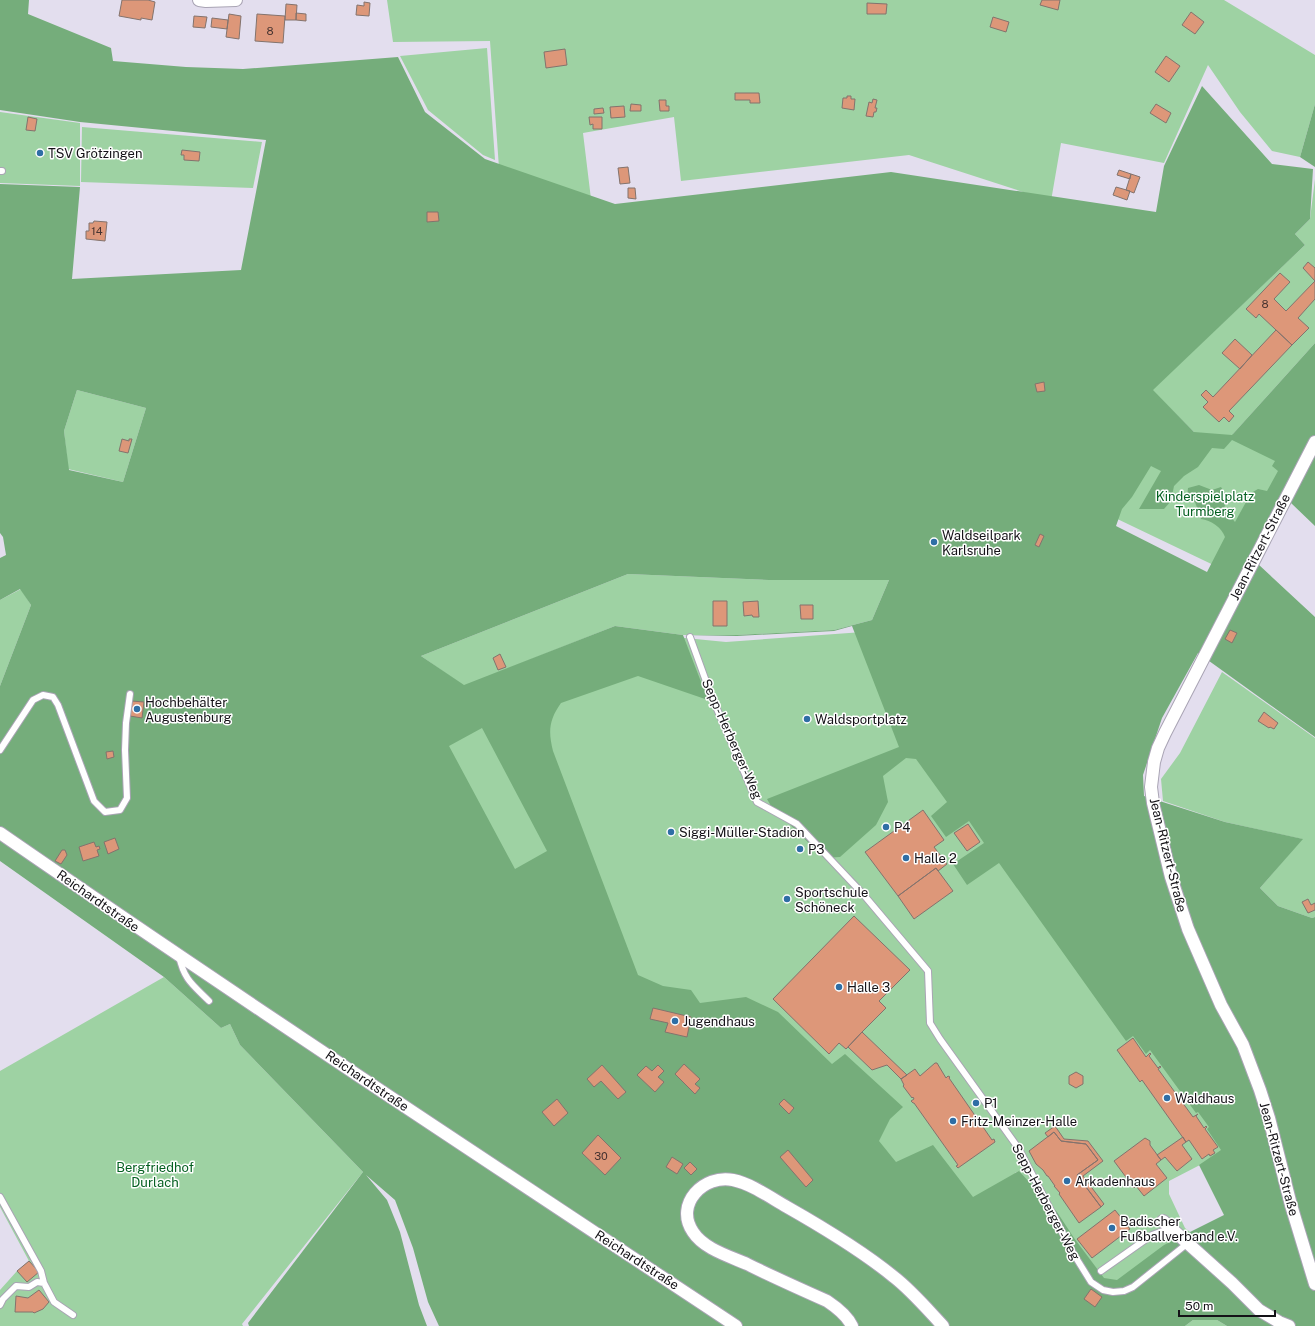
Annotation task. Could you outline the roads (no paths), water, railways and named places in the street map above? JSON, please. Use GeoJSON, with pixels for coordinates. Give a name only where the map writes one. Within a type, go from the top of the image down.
{"type":"FeatureCollection","features":[{"type":"Feature","properties":{"kind":"street"},"geometry":{"type":"LineString","coordinates":[[199,0],[236,0]]}},
{"type":"Feature","properties":{"kind":"street","name":"Jean-Ritzert-Straße"},"geometry":{"type":"LineString","coordinates":[[1315,442],[1165,733],[1158,748],[1154,762],[1152,787],[1153,803],[1159,830],[1171,877],[1188,929],[1221,1005],[1243,1045],[1260,1090],[1269,1118],[1291,1205],[1315,1284]]}},
{"type":"Feature","properties":{"kind":"street","name":"Reichardtstraße"},"geometry":{"type":"LineString","coordinates":[[0,833],[79,886],[141,931],[736,1326]]}},
{"type":"Feature","properties":{"kind":"street"},"geometry":{"type":"LineString","coordinates":[[852,1326],[850,1321],[842,1312],[827,1301],[721,1252],[700,1239],[689,1226],[687,1208],[693,1195],[702,1186],[711,1181],[720,1179],[733,1180],[760,1192],[842,1239],[865,1255],[895,1278],[943,1326]]}},
{"type":"Feature","properties":{"kind":"street"},"geometry":{"type":"LineString","coordinates":[[1167,1225],[1232,1282],[1259,1310],[1289,1326]]}},
{"type":"Feature","properties":{"kind":"lane","name":"Sepp-Herberger-Weg"},"geometry":{"type":"LineString","coordinates":[[690,637],[711,695],[756,802],[797,824],[863,894],[928,971],[930,1023],[1019,1149],[1073,1253],[1091,1282],[1107,1291],[1124,1291],[1133,1287],[1188,1243]]}},
{"type":"Feature","properties":{"kind":"lane"},"geometry":{"type":"LineString","coordinates":[[0,750],[33,700],[43,695],[53,698],[58,705],[94,801],[105,812],[120,810],[127,798],[125,750],[126,723],[130,694]]}},
{"type":"Feature","properties":{"kind":"lane"},"geometry":{"type":"LineString","coordinates":[[179,955],[181,966],[186,978],[209,1001]]}},
{"type":"Feature","properties":{"kind":"lane"},"geometry":{"type":"LineString","coordinates":[[0,1197],[41,1271],[44,1283],[54,1302],[73,1315]]}},
{"type":"Feature","properties":{"kind":"lane"},"geometry":{"type":"LineString","coordinates":[[1101,1271],[1167,1225]]}},
{"type":"Feature","properties":{"kind":"lane"},"geometry":{"type":"LineString","coordinates":[[0,1305],[3,1299],[16,1286],[29,1287],[37,1282],[44,1283]]}},
{"type":"Feature","properties":{"kind":"place","name":"TSV Grötzingen"},"geometry":{"type":"Point","coordinates":[40,153]}},
{"type":"Feature","properties":{"kind":"place","name":"Waldseilpark Karlsruhe"},"geometry":{"type":"Point","coordinates":[934,542]}},
{"type":"Feature","properties":{"kind":"place","name":"Hochbehälter Augustenburg"},"geometry":{"type":"Point","coordinates":[137,709]}},
{"type":"Feature","properties":{"kind":"place","name":"Waldsportplatz"},"geometry":{"type":"Point","coordinates":[807,719]}},
{"type":"Feature","properties":{"kind":"place","name":"P4"},"geometry":{"type":"Point","coordinates":[886,827]}},
{"type":"Feature","properties":{"kind":"place","name":"Siggi-Müller-Stadion"},"geometry":{"type":"Point","coordinates":[671,832]}},
{"type":"Feature","properties":{"kind":"place","name":"P3"},"geometry":{"type":"Point","coordinates":[800,849]}},
{"type":"Feature","properties":{"kind":"place","name":"Halle 2"},"geometry":{"type":"Point","coordinates":[906,858]}},
{"type":"Feature","properties":{"kind":"place","name":"Sportschule Schöneck"},"geometry":{"type":"Point","coordinates":[787,899]}},
{"type":"Feature","properties":{"kind":"place","name":"Halle 3"},"geometry":{"type":"Point","coordinates":[839,987]}},
{"type":"Feature","properties":{"kind":"place","name":"Jugendhaus"},"geometry":{"type":"Point","coordinates":[675,1021]}},
{"type":"Feature","properties":{"kind":"place","name":"Waldhaus"},"geometry":{"type":"Point","coordinates":[1167,1098]}},
{"type":"Feature","properties":{"kind":"place","name":"P1"},"geometry":{"type":"Point","coordinates":[976,1103]}},
{"type":"Feature","properties":{"kind":"place","name":"Fritz-Meinzer-Halle"},"geometry":{"type":"Point","coordinates":[953,1121]}},
{"type":"Feature","properties":{"kind":"place","name":"Arkadenhaus"},"geometry":{"type":"Point","coordinates":[1067,1181]}},
{"type":"Feature","properties":{"kind":"place","name":"Badischer Fußballverband e.V."},"geometry":{"type":"Point","coordinates":[1112,1228]}},
{"type":"Feature","properties":{"kind":"park label","name":"Kinderspielplatz Turmberg"},"geometry":{"type":"Point","coordinates":[1205,504]}},
{"type":"Feature","properties":{"kind":"park label","name":"Bergfriedhof Durlach"},"geometry":{"type":"Point","coordinates":[155,1174]}}]}
